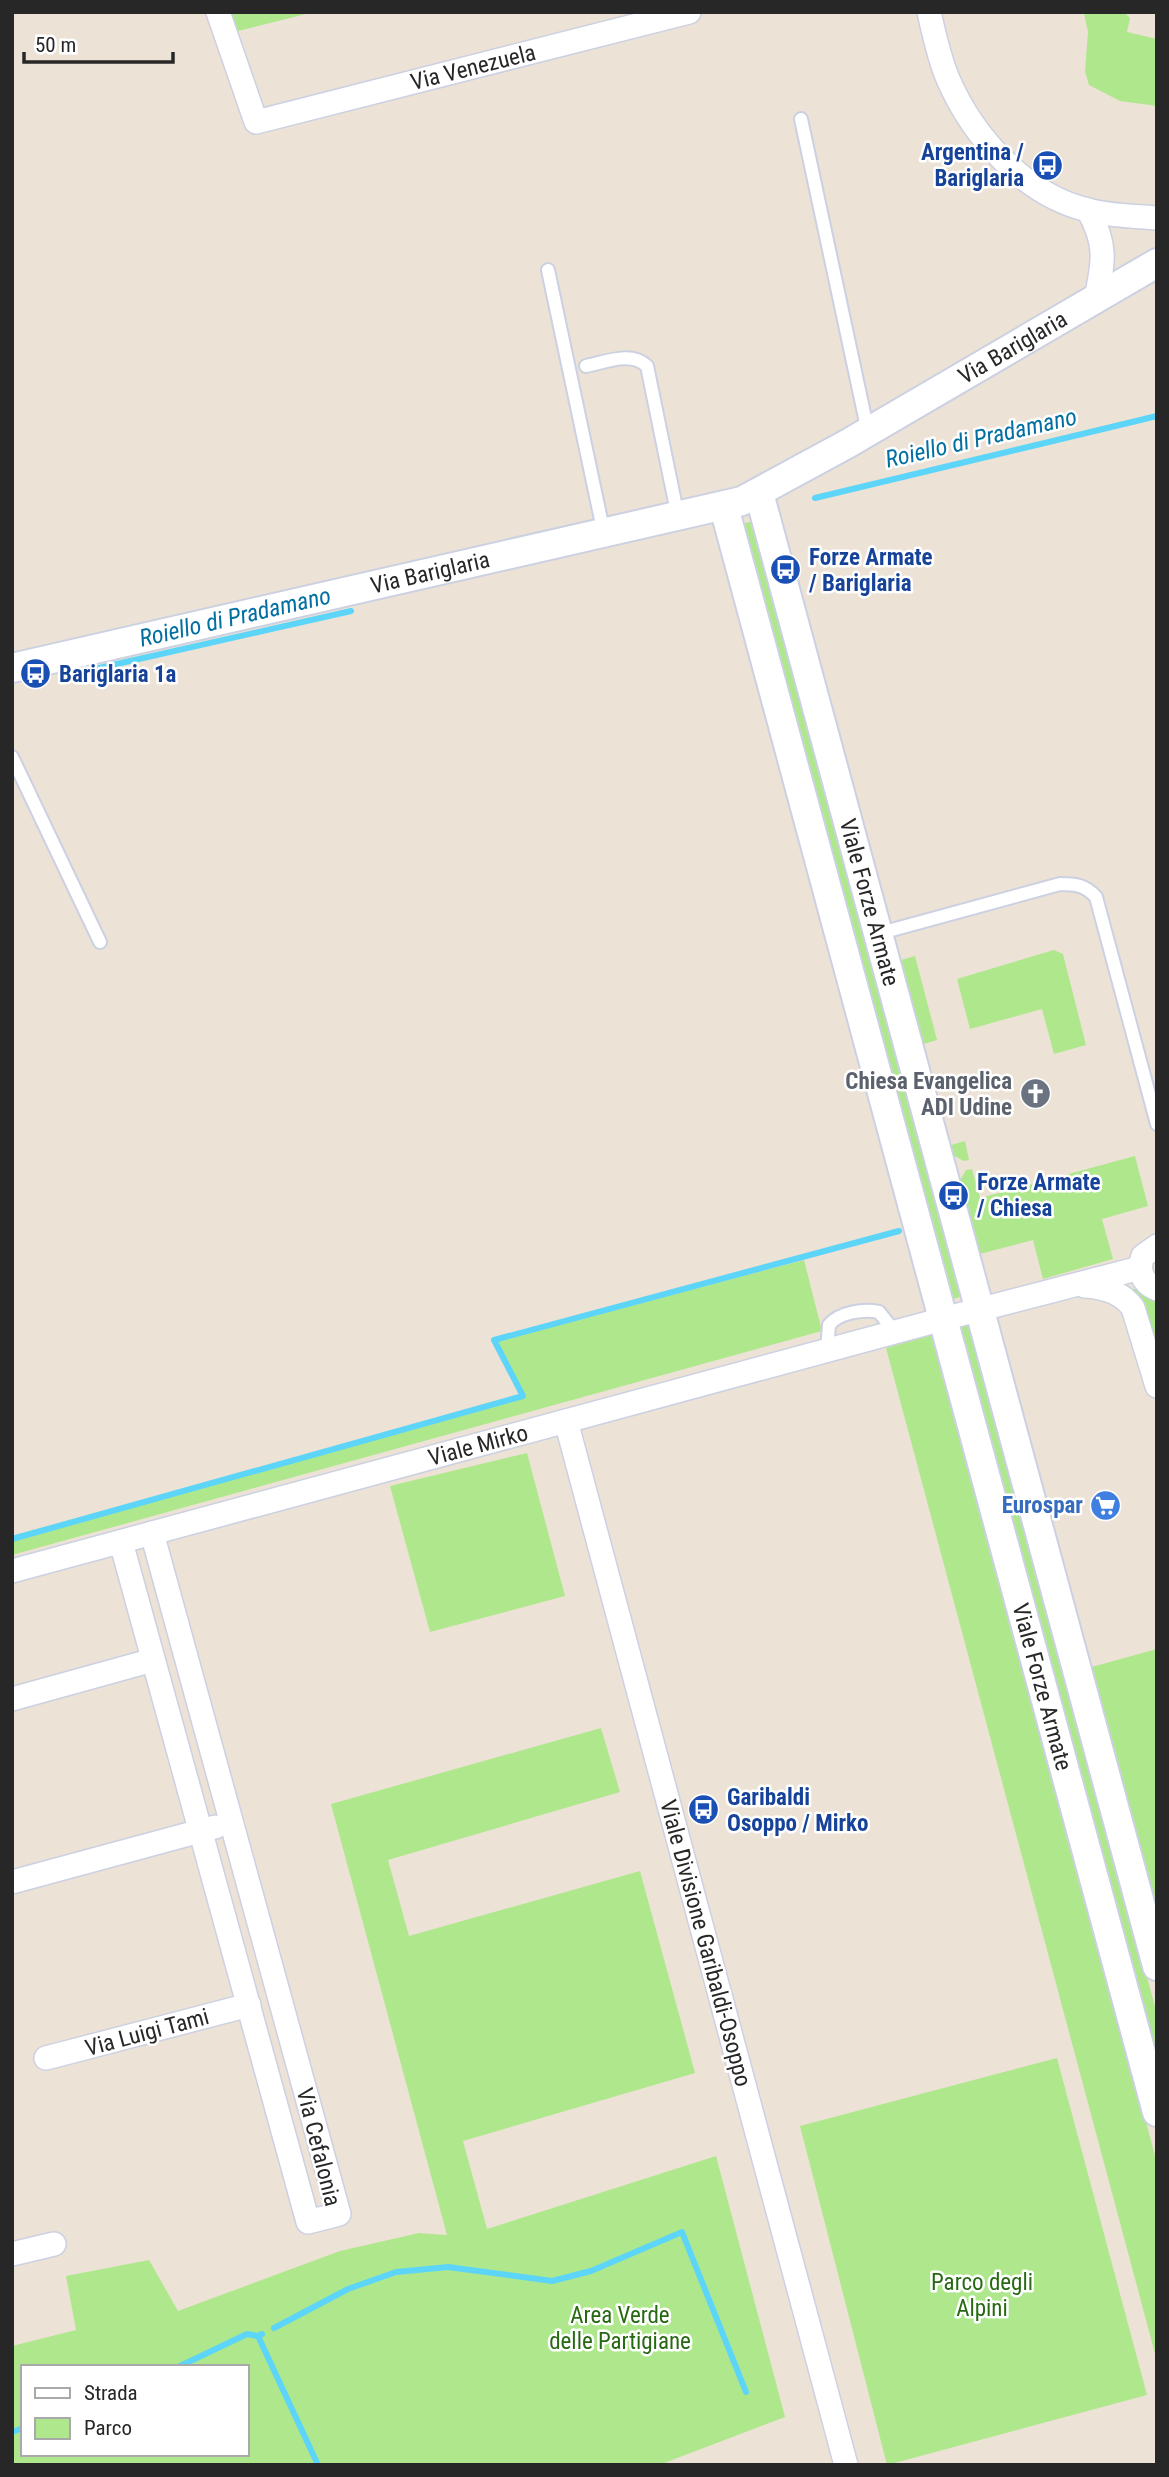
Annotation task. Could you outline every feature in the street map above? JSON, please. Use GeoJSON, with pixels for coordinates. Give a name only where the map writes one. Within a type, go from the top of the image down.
{"type":"FeatureCollection","features":[{"type":"Feature","properties":{"kind":"street","name":"Via Venezuela"},"geometry":{"type":"LineString","coordinates":[[218,12],[256,122],[689,12]]}},
{"type":"Feature","properties":{"kind":"street"},"geometry":{"type":"LineString","coordinates":[[929,12],[948,79],[967,114],[989,145],[1015,171],[1039,189],[1088,211],[1151,221]]}},
{"type":"Feature","properties":{"kind":"street"},"geometry":{"type":"LineString","coordinates":[[1088,211],[1099,229],[1103,250],[1096,298]]}},
{"type":"Feature","properties":{"kind":"street"},"geometry":{"type":"LineString","coordinates":[[1103,250],[1129,266],[1152,263]]}},
{"type":"Feature","properties":{"kind":"street","name":"Via Bariglaria"},"geometry":{"type":"LineString","coordinates":[[12,668],[723,507],[759,493],[868,432],[1152,263]]}},
{"type":"Feature","properties":{"kind":"street","name":"Viale Forze Armate"},"geometry":{"type":"LineString","coordinates":[[759,493],[1157,1966]]}},
{"type":"Feature","properties":{"kind":"street","name":"Viale Forze Armate"},"geometry":{"type":"LineString","coordinates":[[723,507],[1157,2112]]}},
{"type":"Feature","properties":{"kind":"street"},"geometry":{"type":"LineString","coordinates":[[1157,1246],[1143,1256],[1140,1268],[1146,1282],[1157,1289]]}},
{"type":"Feature","properties":{"kind":"street"},"geometry":{"type":"LineString","coordinates":[[943,1319],[1140,1268]]}},
{"type":"Feature","properties":{"kind":"street"},"geometry":{"type":"LineString","coordinates":[[1071,1285],[1104,1289],[1129,1302],[1157,1385]]}},
{"type":"Feature","properties":{"kind":"street","name":"Viale Mirko"},"geometry":{"type":"LineString","coordinates":[[12,1571],[943,1319]]}},
{"type":"Feature","properties":{"kind":"street","name":"Viale Divisione Garibaldi-Osoppo"},"geometry":{"type":"LineString","coordinates":[[566,1421],[846,2465]]}},
{"type":"Feature","properties":{"kind":"street","name":"Via Cefalonia"},"geometry":{"type":"LineString","coordinates":[[121,1542],[308,2222],[339,2214],[152,1533]]}},
{"type":"Feature","properties":{"kind":"street"},"geometry":{"type":"LineString","coordinates":[[12,1699],[153,1660]]}},
{"type":"Feature","properties":{"kind":"street"},"geometry":{"type":"LineString","coordinates":[[12,1882],[231,1822]]}},
{"type":"Feature","properties":{"kind":"street","name":"Via Luigi Tami"},"geometry":{"type":"LineString","coordinates":[[46,2058],[248,2005]]}},
{"type":"Feature","properties":{"kind":"street","name":"Viale Forze Armate"},"geometry":{"type":"LineString","coordinates":[[1142,2055],[1154,2074],[1157,2085]]}},
{"type":"Feature","properties":{"kind":"street"},"geometry":{"type":"LineString","coordinates":[[12,2254],[54,2244]]}},
{"type":"Feature","properties":{"kind":"lane"},"geometry":{"type":"LineString","coordinates":[[801,120],[868,432]]}},
{"type":"Feature","properties":{"kind":"lane"},"geometry":{"type":"LineString","coordinates":[[548,270],[604,534]]}},
{"type":"Feature","properties":{"kind":"lane"},"geometry":{"type":"LineString","coordinates":[[586,366],[628,358],[640,359],[647,366],[678,517]]}},
{"type":"Feature","properties":{"kind":"lane"},"geometry":{"type":"LineString","coordinates":[[12,757],[100,942]]}},
{"type":"Feature","properties":{"kind":"lane"},"geometry":{"type":"LineString","coordinates":[[877,933],[1060,884],[1076,884],[1088,889],[1096,897],[1157,1124]]}},
{"type":"Feature","properties":{"kind":"green space"},"geometry":{"type":"Polygon","coordinates":[[[231,12],[314,12],[238,31],[231,12]]]}},
{"type":"Feature","properties":{"kind":"green space"},"geometry":{"type":"Polygon","coordinates":[[[1124,12],[1130,18],[1127,32],[1157,39],[1157,106],[1120,101],[1089,85],[1085,71],[1088,32],[1084,13],[1124,12]]]}},
{"type":"Feature","properties":{"kind":"green space"},"geometry":{"type":"Polygon","coordinates":[[[756,520],[963,1296],[947,1301],[739,525],[756,520]]]}},
{"type":"Feature","properties":{"kind":"green space"},"geometry":{"type":"Polygon","coordinates":[[[1054,950],[1063,954],[1086,1045],[1054,1054],[1042,1009],[970,1029],[957,979],[1054,950]]]}},
{"type":"Feature","properties":{"kind":"green space"},"geometry":{"type":"Polygon","coordinates":[[[915,956],[937,1040],[920,1045],[898,961],[915,956]]]}},
{"type":"Feature","properties":{"kind":"green space"},"geometry":{"type":"Polygon","coordinates":[[[965,1141],[969,1160],[964,1161],[949,1153],[948,1146],[965,1141]]]}},
{"type":"Feature","properties":{"kind":"green space"},"geometry":{"type":"Polygon","coordinates":[[[1135,1156],[1148,1206],[1102,1219],[1113,1259],[1043,1279],[1033,1240],[976,1255],[958,1184],[966,1170],[972,1169],[980,1198],[1135,1156]]]}},
{"type":"Feature","properties":{"kind":"green space"},"geometry":{"type":"Polygon","coordinates":[[[804,1260],[822,1331],[12,1555],[12,1536],[525,1397],[497,1341],[804,1260]]]}},
{"type":"Feature","properties":{"kind":"green space"},"geometry":{"type":"Polygon","coordinates":[[[1133,1289],[1157,1297],[1157,1368],[1131,1292],[1133,1289]]]}},
{"type":"Feature","properties":{"kind":"green space"},"geometry":{"type":"Polygon","coordinates":[[[969,1323],[1157,2014],[1157,2066],[956,1327],[969,1323]]]}},
{"type":"Feature","properties":{"kind":"green space"},"geometry":{"type":"Polygon","coordinates":[[[935,1334],[1157,2163],[1157,2361],[886,1348],[935,1334]]]}},
{"type":"Feature","properties":{"kind":"green space"},"geometry":{"type":"Polygon","coordinates":[[[527,1453],[565,1596],[430,1632],[390,1486],[527,1453]]]}},
{"type":"Feature","properties":{"kind":"green space"},"geometry":{"type":"Polygon","coordinates":[[[1157,1649],[1157,1922],[1088,1668],[1157,1649]]]}},
{"type":"Feature","properties":{"kind":"green space","name":"Area Verde delle Partigiane"},"geometry":{"type":"Polygon","coordinates":[[[601,1728],[620,1792],[388,1860],[409,1936],[640,1871],[695,2073],[463,2141],[487,2229],[716,2156],[785,2417],[659,2465],[12,2465],[12,2346],[76,2330],[66,2276],[149,2260],[178,2311],[340,2251],[419,2233],[447,2235],[331,1804],[601,1728]]]}},
{"type":"Feature","properties":{"kind":"green space","name":"Parco degli Alpini"},"geometry":{"type":"Polygon","coordinates":[[[1057,2058],[1147,2395],[887,2465],[800,2126],[1057,2058]]]}},
{"type":"Feature","properties":{"kind":"waterway","name":"Roiello di Pradamano"},"geometry":{"type":"LineString","coordinates":[[815,498],[1157,416]]}},
{"type":"Feature","properties":{"kind":"waterway","name":"Roiello di Pradamano"},"geometry":{"type":"LineString","coordinates":[[86,671],[351,611]]}},
{"type":"Feature","properties":{"kind":"waterway"},"geometry":{"type":"LineString","coordinates":[[12,1539],[523,1396],[494,1340],[899,1231]]}},
{"type":"Feature","properties":{"kind":"waterway"},"geometry":{"type":"LineString","coordinates":[[274,2328],[348,2289],[396,2272],[448,2267],[552,2281],[591,2271],[682,2232],[746,2392]]}},
{"type":"Feature","properties":{"kind":"waterway"},"geometry":{"type":"LineString","coordinates":[[182,2365],[247,2334],[258,2336]]}},
{"type":"Feature","properties":{"kind":"waterway"},"geometry":{"type":"LineString","coordinates":[[262,2334],[258,2336],[318,2465]]}},
{"type":"Feature","properties":{"kind":"waterway"},"geometry":{"type":"LineString","coordinates":[[12,2432],[21,2429]]}},
{"type":"Feature","properties":{"kind":"place","name":"Argentina / Bariglaria"},"geometry":{"type":"Point","coordinates":[1047,165]}},
{"type":"Feature","properties":{"kind":"place","name":"Forze Armate / Bariglaria"},"geometry":{"type":"Point","coordinates":[786,570]}},
{"type":"Feature","properties":{"kind":"place","name":"Bariglaria 1a"},"geometry":{"type":"Point","coordinates":[36,674]}},
{"type":"Feature","properties":{"kind":"place","name":"Chiesa Evangelica ADI Udine"},"geometry":{"type":"Point","coordinates":[1035,1094]}},
{"type":"Feature","properties":{"kind":"place","name":"Forze Armate / Chiesa"},"geometry":{"type":"Point","coordinates":[954,1195]}},
{"type":"Feature","properties":{"kind":"place","name":"Eurospar"},"geometry":{"type":"Point","coordinates":[1106,1505]}},
{"type":"Feature","properties":{"kind":"place","name":"Garibaldi Osoppo / Mirko"},"geometry":{"type":"Point","coordinates":[704,1810]}}]}
